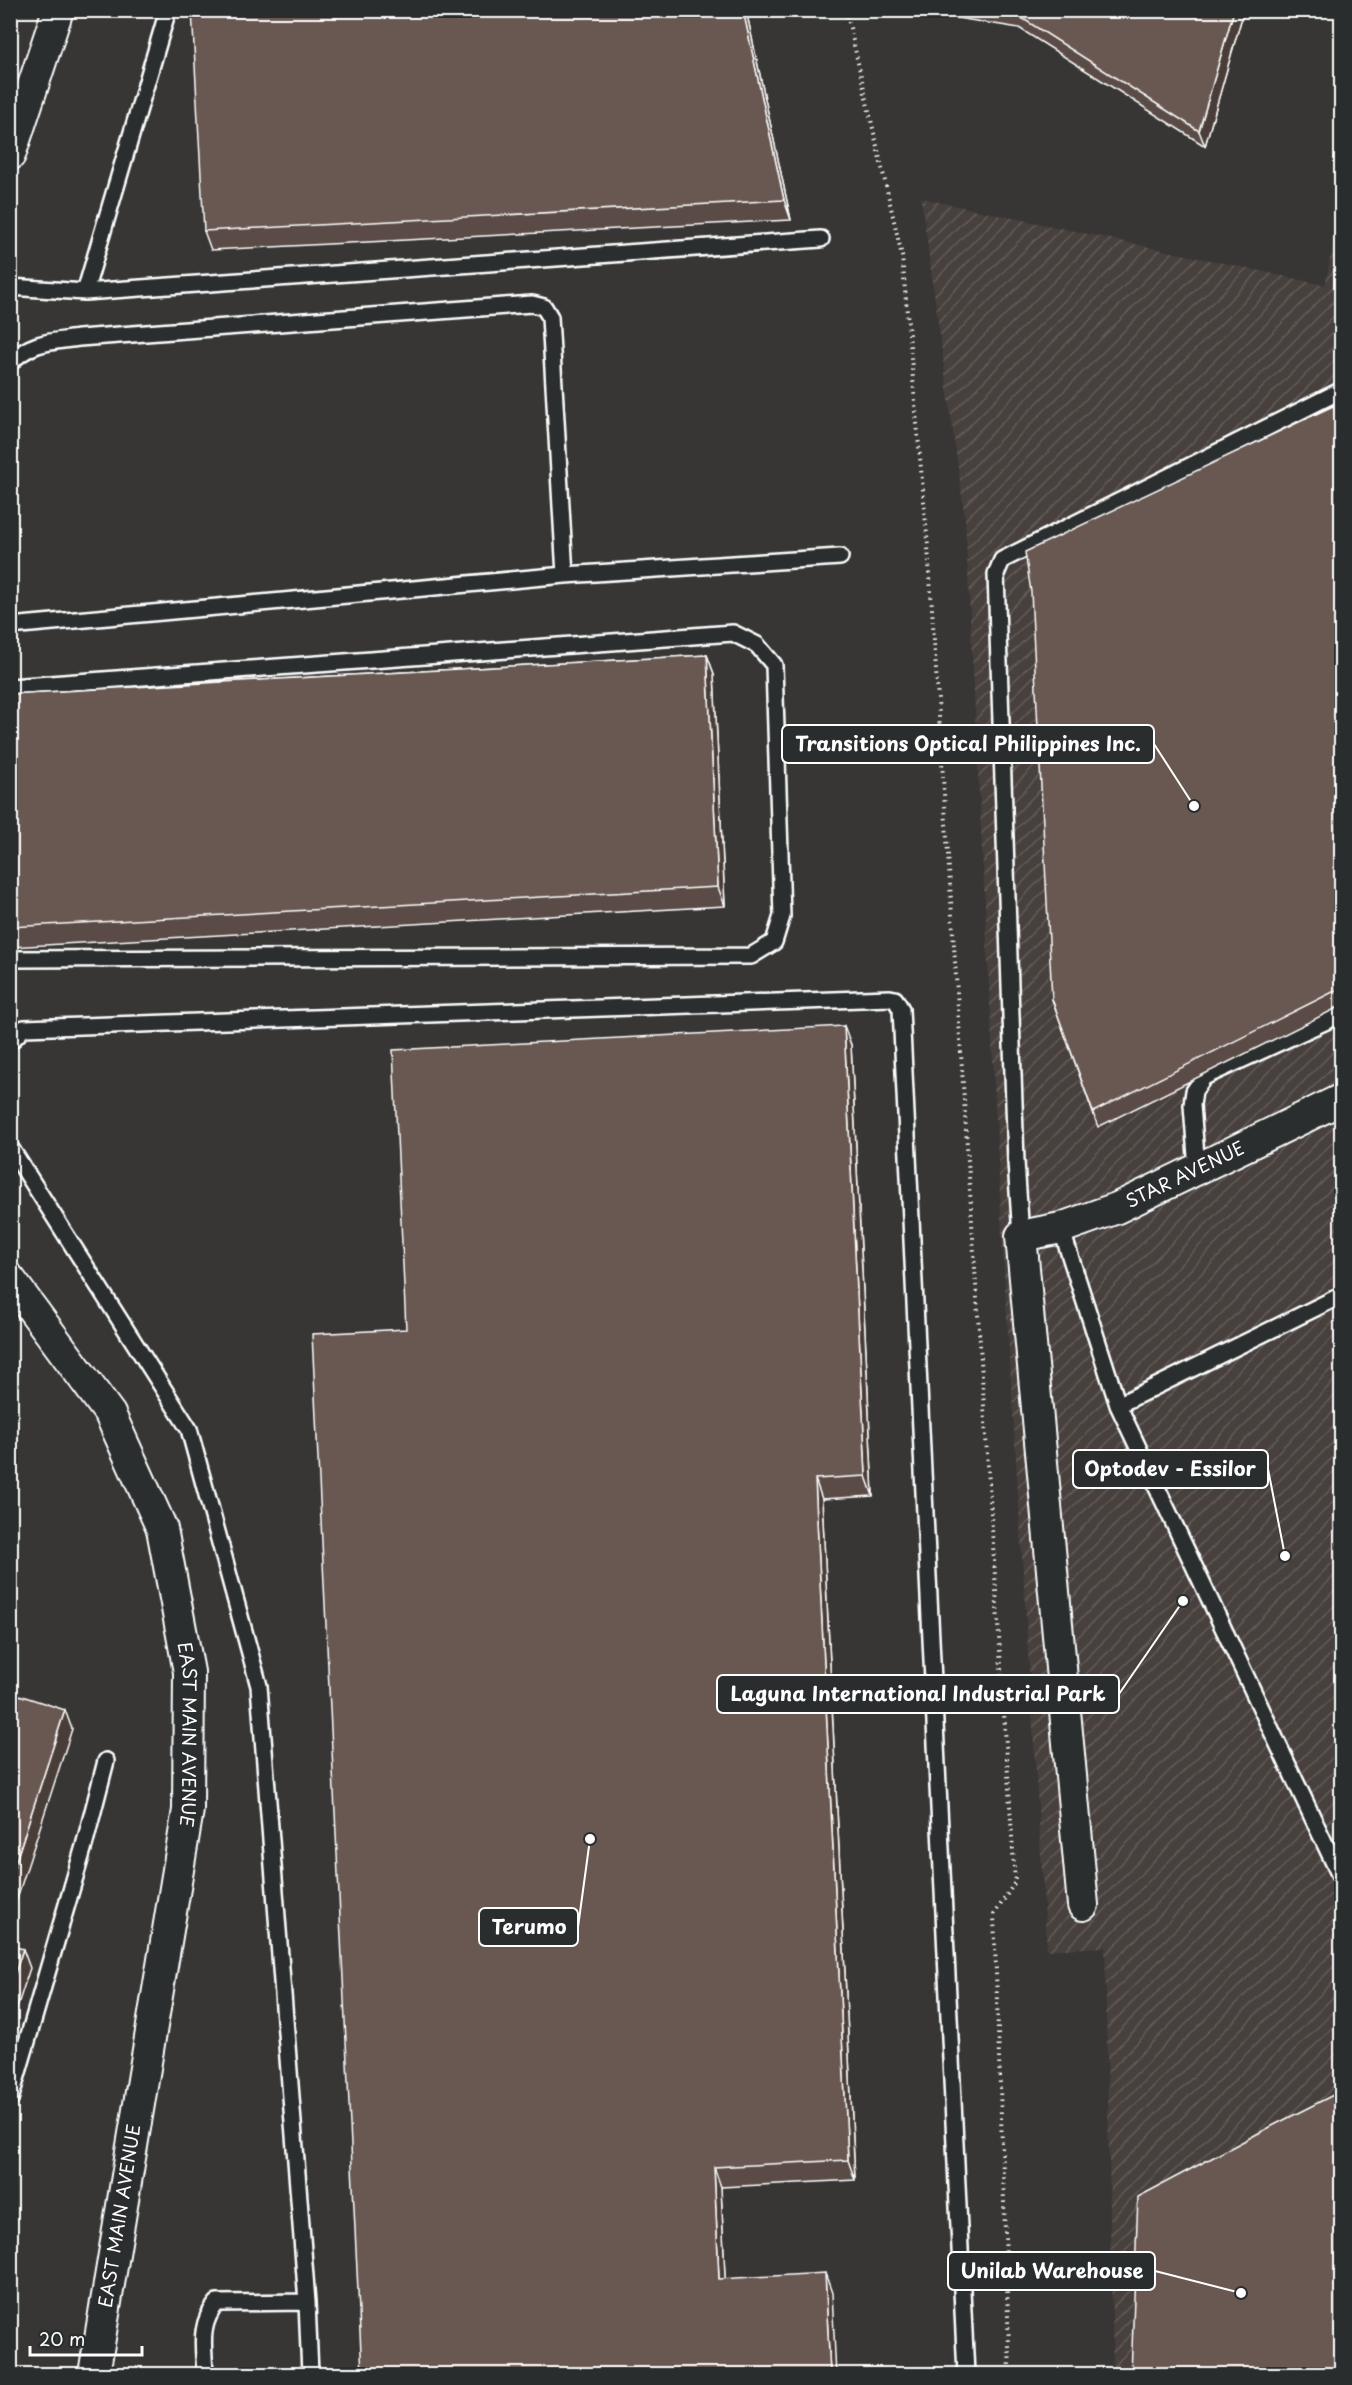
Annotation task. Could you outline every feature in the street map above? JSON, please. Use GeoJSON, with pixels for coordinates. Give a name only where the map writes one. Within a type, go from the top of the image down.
{"type":"FeatureCollection","features":[{"type":"Feature","properties":{"kind":"street"},"geometry":{"type":"LineString","coordinates":[[10,155],[58,10]]}},
{"type":"Feature","properties":{"kind":"street","name":"STAR AVENUE"},"geometry":{"type":"LineString","coordinates":[[1021,1236],[1061,1228],[1117,1208],[1341,1099]]}},
{"type":"Feature","properties":{"kind":"street"},"geometry":{"type":"LineString","coordinates":[[1021,1236],[1083,1905]]}},
{"type":"Feature","properties":{"kind":"street","name":"EAST MAIN AVENUE"},"geometry":{"type":"LineString","coordinates":[[10,1279],[110,1414],[162,1529],[189,1672],[188,1810],[94,2374]]}},
{"type":"Feature","properties":{"kind":"lane"},"geometry":{"type":"LineString","coordinates":[[85,292],[168,10]]}},
{"type":"Feature","properties":{"kind":"lane"},"geometry":{"type":"LineString","coordinates":[[10,287],[85,292],[821,239]]}},
{"type":"Feature","properties":{"kind":"lane"},"geometry":{"type":"LineString","coordinates":[[10,363],[22,351],[41,343],[79,338],[532,304],[544,307],[550,317],[565,575]]}},
{"type":"Feature","properties":{"kind":"lane"},"geometry":{"type":"LineString","coordinates":[[1021,1236],[1016,1162],[996,574],[1002,560],[1341,390]]}},
{"type":"Feature","properties":{"kind":"lane"},"geometry":{"type":"LineString","coordinates":[[10,626],[565,575],[840,557]]}},
{"type":"Feature","properties":{"kind":"lane"},"geometry":{"type":"LineString","coordinates":[[10,687],[733,633],[757,645],[774,665],[782,916],[774,942],[751,956],[10,959]]}},
{"type":"Feature","properties":{"kind":"lane"},"geometry":{"type":"LineString","coordinates":[[10,1042],[24,1028],[890,998],[899,1003],[904,1057],[966,2374]]}},
{"type":"Feature","properties":{"kind":"lane"},"geometry":{"type":"LineString","coordinates":[[1197,1169],[1192,1105],[1194,1091],[1204,1077],[1341,1014]]}},
{"type":"Feature","properties":{"kind":"lane"},"geometry":{"type":"LineString","coordinates":[[10,1146],[189,1429],[259,1686],[307,2302],[310,2374]]}},
{"type":"Feature","properties":{"kind":"lane"},"geometry":{"type":"LineString","coordinates":[[1061,1228],[1118,1405],[1341,1880]]}},
{"type":"Feature","properties":{"kind":"lane"},"geometry":{"type":"LineString","coordinates":[[1118,1405],[1341,1295]]}},
{"type":"Feature","properties":{"kind":"lane"},"geometry":{"type":"LineString","coordinates":[[10,2100],[84,1846],[106,1761]]}},
{"type":"Feature","properties":{"kind":"lane"},"geometry":{"type":"LineString","coordinates":[[205,2374],[204,2331],[208,2314],[217,2304],[307,2302]]}},
{"type":"Feature","properties":{"kind":"path"},"geometry":{"type":"LineString","coordinates":[[846,10],[902,256],[928,547],[1015,1882],[993,1915],[1010,2374]]}},
{"type":"Feature","properties":{"kind":"shaded area"},"geometry":{"type":"Polygon","coordinates":[[[921,198],[1325,285],[1341,203],[1341,2374],[1113,2374],[1105,1947],[1047,1950],[1003,1256],[965,519],[921,198]]]}},
{"type":"Feature","properties":{"kind":"building"},"geometry":{"type":"Polygon","coordinates":[[[192,10],[743,10],[784,200],[204,231],[192,10]]]}},
{"type":"Feature","properties":{"kind":"building"},"geometry":{"type":"Polygon","coordinates":[[[997,10],[1234,10],[1199,131],[1014,13],[997,10]]]}},
{"type":"Feature","properties":{"kind":"building"},"geometry":{"type":"Polygon","coordinates":[[[1333,406],[1341,417],[1341,988],[1093,1112],[1052,999],[1031,592],[1025,552],[1333,406]]]}},
{"type":"Feature","properties":{"kind":"building"},"geometry":{"type":"Polygon","coordinates":[[[707,655],[718,887],[10,927],[10,694],[707,655]]]}},
{"type":"Feature","properties":{"kind":"building"},"geometry":{"type":"Polygon","coordinates":[[[844,1026],[866,1476],[815,1479],[848,2160],[714,2167],[719,2279],[825,2273],[830,2374],[362,2374],[312,1334],[406,1329],[393,1050],[844,1026]]]}},
{"type":"Feature","properties":{"kind":"building"},"geometry":{"type":"Polygon","coordinates":[[[10,1692],[65,1710],[10,1879],[10,1692]]]}},
{"type":"Feature","properties":{"kind":"building"},"geometry":{"type":"Polygon","coordinates":[[[10,1945],[23,1949],[10,1988],[10,1945]]]}},
{"type":"Feature","properties":{"kind":"building"},"geometry":{"type":"Polygon","coordinates":[[[1341,2091],[1341,2374],[1131,2374],[1138,2197],[1341,2091]]]}},
{"type":"Feature","properties":{"kind":"place","name":"Transitions Optical Philippines Inc."},"geometry":{"type":"Point","coordinates":[1194,806]}},
{"type":"Feature","properties":{"kind":"place","name":"Optodev - Essilor"},"geometry":{"type":"Point","coordinates":[1285,1556]}},
{"type":"Feature","properties":{"kind":"place","name":"Laguna International Industrial Park"},"geometry":{"type":"Point","coordinates":[1183,1601]}},
{"type":"Feature","properties":{"kind":"place","name":"Terumo"},"geometry":{"type":"Point","coordinates":[590,1839]}},
{"type":"Feature","properties":{"kind":"place","name":"Unilab Warehouse"},"geometry":{"type":"Point","coordinates":[1241,2293]}}]}
